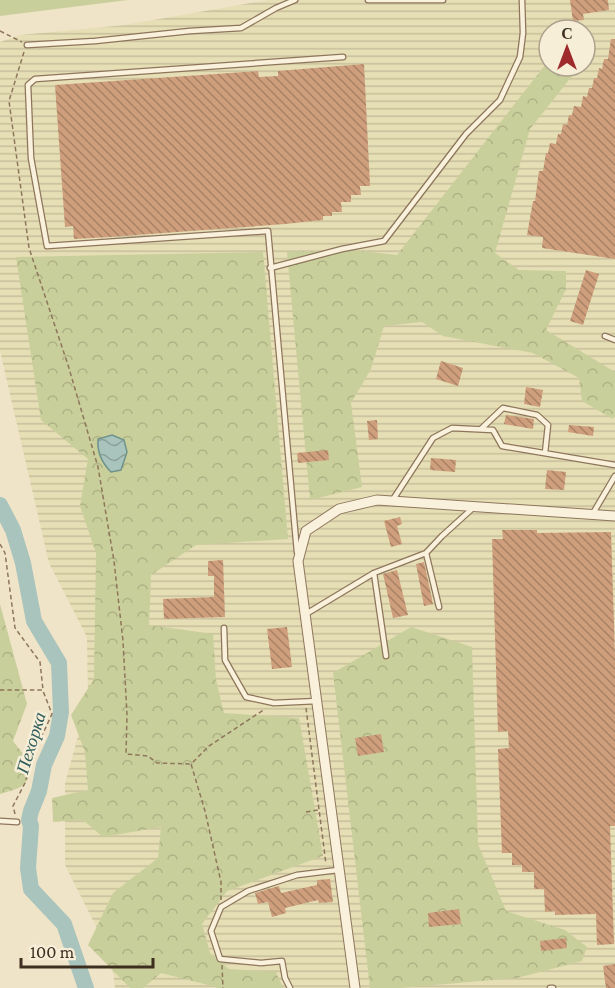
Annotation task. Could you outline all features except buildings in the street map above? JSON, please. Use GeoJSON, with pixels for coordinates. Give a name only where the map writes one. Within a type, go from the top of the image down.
{"type":"FeatureCollection","features":[{"type":"Feature","properties":{"kind":"street"},"geometry":{"type":"LineString","coordinates":[[355,988],[298,561],[306,531],[339,509],[376,500],[615,516]]}},
{"type":"Feature","properties":{"kind":"lane"},"geometry":{"type":"LineString","coordinates":[[27,45],[241,28],[295,0]]}},
{"type":"Feature","properties":{"kind":"lane"},"geometry":{"type":"LineString","coordinates":[[368,0],[440,0]]}},
{"type":"Feature","properties":{"kind":"lane"},"geometry":{"type":"LineString","coordinates":[[270,268],[384,240],[466,134],[500,100],[520,57],[523,33],[522,0]]}},
{"type":"Feature","properties":{"kind":"lane"},"geometry":{"type":"LineString","coordinates":[[298,561],[268,231],[47,246],[32,158],[28,85],[36,79],[343,57]]}},
{"type":"Feature","properties":{"kind":"lane"},"geometry":{"type":"LineString","coordinates":[[605,336],[615,340]]}},
{"type":"Feature","properties":{"kind":"lane"},"geometry":{"type":"LineString","coordinates":[[480,429],[503,408],[537,415],[548,425],[545,453]]}},
{"type":"Feature","properties":{"kind":"lane"},"geometry":{"type":"LineString","coordinates":[[392,501],[434,438],[452,428],[493,430],[502,446],[615,465]]}},
{"type":"Feature","properties":{"kind":"lane"},"geometry":{"type":"LineString","coordinates":[[592,514],[615,476]]}},
{"type":"Feature","properties":{"kind":"lane"},"geometry":{"type":"LineString","coordinates":[[305,615],[374,573],[426,553],[474,507]]}},
{"type":"Feature","properties":{"kind":"lane"},"geometry":{"type":"LineString","coordinates":[[426,553],[439,607]]}},
{"type":"Feature","properties":{"kind":"lane"},"geometry":{"type":"LineString","coordinates":[[374,573],[386,656]]}},
{"type":"Feature","properties":{"kind":"lane"},"geometry":{"type":"LineString","coordinates":[[224,628],[225,660],[246,697],[274,703],[317,701]]}},
{"type":"Feature","properties":{"kind":"lane"},"geometry":{"type":"LineString","coordinates":[[0,821],[17,822]]}},
{"type":"Feature","properties":{"kind":"lane"},"geometry":{"type":"LineString","coordinates":[[290,988],[285,978],[282,961],[261,963],[220,959],[211,931],[221,907],[248,891],[297,874],[338,870]]}},
{"type":"Feature","properties":{"kind":"path"},"geometry":{"type":"LineString","coordinates":[[0,32],[27,45],[9,101],[29,248],[68,365],[98,467],[114,561],[123,641],[127,715],[126,754],[148,756],[158,763],[192,764],[209,746],[274,703]]}},
{"type":"Feature","properties":{"kind":"path"},"geometry":{"type":"LineString","coordinates":[[0,544],[5,553],[15,628],[40,662],[43,690],[52,714],[33,755],[26,783],[13,806],[17,822]]}},
{"type":"Feature","properties":{"kind":"path"},"geometry":{"type":"LineString","coordinates":[[0,690],[43,690]]}},
{"type":"Feature","properties":{"kind":"path"},"geometry":{"type":"LineString","coordinates":[[305,702],[327,871]]}},
{"type":"Feature","properties":{"kind":"path"},"geometry":{"type":"LineString","coordinates":[[192,764],[221,882],[221,907]]}},
{"type":"Feature","properties":{"kind":"path"},"geometry":{"type":"LineString","coordinates":[[306,812],[319,810]]}},
{"type":"Feature","properties":{"kind":"path"},"geometry":{"type":"LineString","coordinates":[[220,959],[223,988]]}},
{"type":"Feature","properties":{"kind":"shaded area"},"geometry":{"type":"Polygon","coordinates":[[[268,0],[615,0],[615,988],[115,988],[111,956],[65,865],[65,783],[88,700],[87,637],[49,563],[0,351],[0,42],[20,35],[125,25],[268,0]]]}},
{"type":"Feature","properties":{"kind":"green space"},"geometry":{"type":"Polygon","coordinates":[[[0,0],[128,0],[0,16],[0,0]]]}},
{"type":"Feature","properties":{"kind":"green space"},"geometry":{"type":"Polygon","coordinates":[[[537,75],[537,78],[570,78],[530,129],[495,253],[519,270],[566,271],[566,289],[546,330],[615,372],[613,419],[582,401],[579,378],[533,353],[443,336],[422,322],[384,326],[371,369],[351,403],[362,487],[310,500],[287,252],[352,250],[397,255],[537,75]]]}},
{"type":"Feature","properties":{"kind":"green space"},"geometry":{"type":"Polygon","coordinates":[[[263,252],[288,539],[196,545],[151,575],[149,625],[213,634],[216,680],[224,713],[299,718],[323,856],[227,891],[202,924],[210,953],[229,969],[276,972],[283,988],[216,988],[161,973],[143,988],[130,988],[88,945],[113,893],[158,858],[161,827],[103,837],[83,820],[53,822],[52,798],[88,790],[85,752],[71,715],[94,679],[96,553],[80,506],[88,459],[41,420],[16,257],[263,252]]]}},
{"type":"Feature","properties":{"kind":"green space"},"geometry":{"type":"Polygon","coordinates":[[[0,604],[27,704],[13,741],[32,765],[28,778],[22,786],[0,794],[0,604]]]}},
{"type":"Feature","properties":{"kind":"green space"},"geometry":{"type":"Polygon","coordinates":[[[411,627],[472,647],[478,844],[506,911],[565,930],[587,947],[582,961],[517,978],[400,988],[370,988],[333,673],[411,627]]]}},
{"type":"Feature","properties":{"kind":"water"},"geometry":{"type":"Polygon","coordinates":[[[112,435],[124,440],[127,452],[121,470],[111,472],[101,457],[98,439],[112,435]]]}},
{"type":"Feature","properties":{"kind":"waterway","name":"Пехорка"},"geometry":{"type":"LineString","coordinates":[[0,505],[13,530],[23,563],[34,621],[59,663],[61,712],[57,736],[44,765],[39,791],[29,820],[31,826],[28,868],[31,889],[64,924],[86,988]]}}]}
